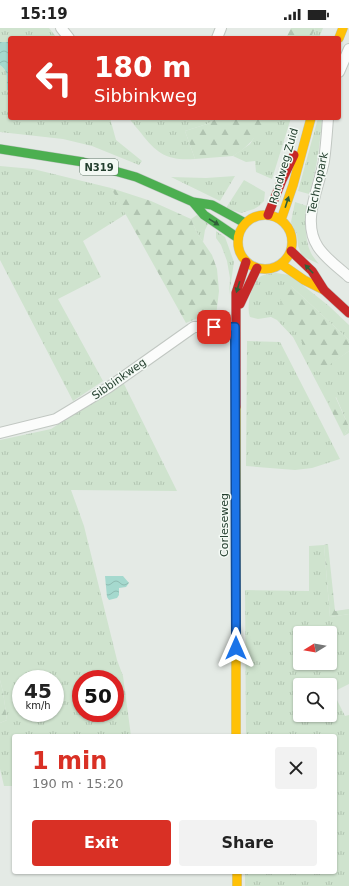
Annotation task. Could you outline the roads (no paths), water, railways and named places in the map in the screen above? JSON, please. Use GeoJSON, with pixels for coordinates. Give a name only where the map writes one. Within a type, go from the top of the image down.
{"type":"FeatureCollection","features":[{"type":"Feature","properties":{"kind":"main road","name":"Rondweg Zuid"},"geometry":{"type":"LineString","coordinates":[[268,215],[309,120]]}},
{"type":"Feature","properties":{"kind":"main road","name":"Rondweg Zuid"},"geometry":{"type":"LineString","coordinates":[[281,220],[293,185],[309,120]]}},
{"type":"Feature","properties":{"kind":"main road","name":"N319"},"geometry":{"type":"LineString","coordinates":[[0,149],[83,162],[136,177],[193,202],[212,205],[245,223]]}},
{"type":"Feature","properties":{"kind":"main road","name":"N319"},"geometry":{"type":"LineString","coordinates":[[193,202],[204,216],[238,238]]}},
{"type":"Feature","properties":{"kind":"main road"},"geometry":{"type":"LineString","coordinates":[[268,215],[281,220],[287,226],[291,234],[291,251],[287,258],[274,268],[266,269],[257,268],[246,262],[241,255],[238,246],[240,230],[245,223],[256,216],[268,215]]}},
{"type":"Feature","properties":{"kind":"main road"},"geometry":{"type":"LineString","coordinates":[[291,251],[312,271],[324,290],[349,313]]}},
{"type":"Feature","properties":{"kind":"main road","name":"Corleseweg"},"geometry":{"type":"LineString","coordinates":[[236,734],[235,327],[236,293],[246,262]]}},
{"type":"Feature","properties":{"kind":"main road"},"geometry":{"type":"LineString","coordinates":[[281,264],[304,280],[324,290]]}},
{"type":"Feature","properties":{"kind":"main road","name":"Corleseweg"},"geometry":{"type":"LineString","coordinates":[[236,313],[257,268]]}},
{"type":"Feature","properties":{"kind":"main road"},"geometry":{"type":"LineString","coordinates":[[237,874],[237,886]]}},
{"type":"Feature","properties":{"kind":"street"},"geometry":{"type":"LineString","coordinates":[[341,68],[349,50]]}},
{"type":"Feature","properties":{"kind":"street","name":"Technopark"},"geometry":{"type":"LineString","coordinates":[[328,120],[324,160],[320,182],[312,204],[310,218],[313,238],[318,247],[327,258],[349,277]]}},
{"type":"Feature","properties":{"kind":"street","name":"Sibbinkweg"},"geometry":{"type":"LineString","coordinates":[[0,433],[56,419],[109,387],[194,327],[235,327]]}},
{"type":"Feature","properties":{"kind":"water"},"geometry":{"type":"Polygon","coordinates":[[[0,42],[8,42],[8,90],[7,76],[0,65],[0,42]]]}},
{"type":"Feature","properties":{"kind":"water"},"geometry":{"type":"Polygon","coordinates":[[[105,576],[123,576],[129,583],[126,587],[119,588],[119,595],[117,598],[109,600],[107,597],[105,576]]]}}]}
